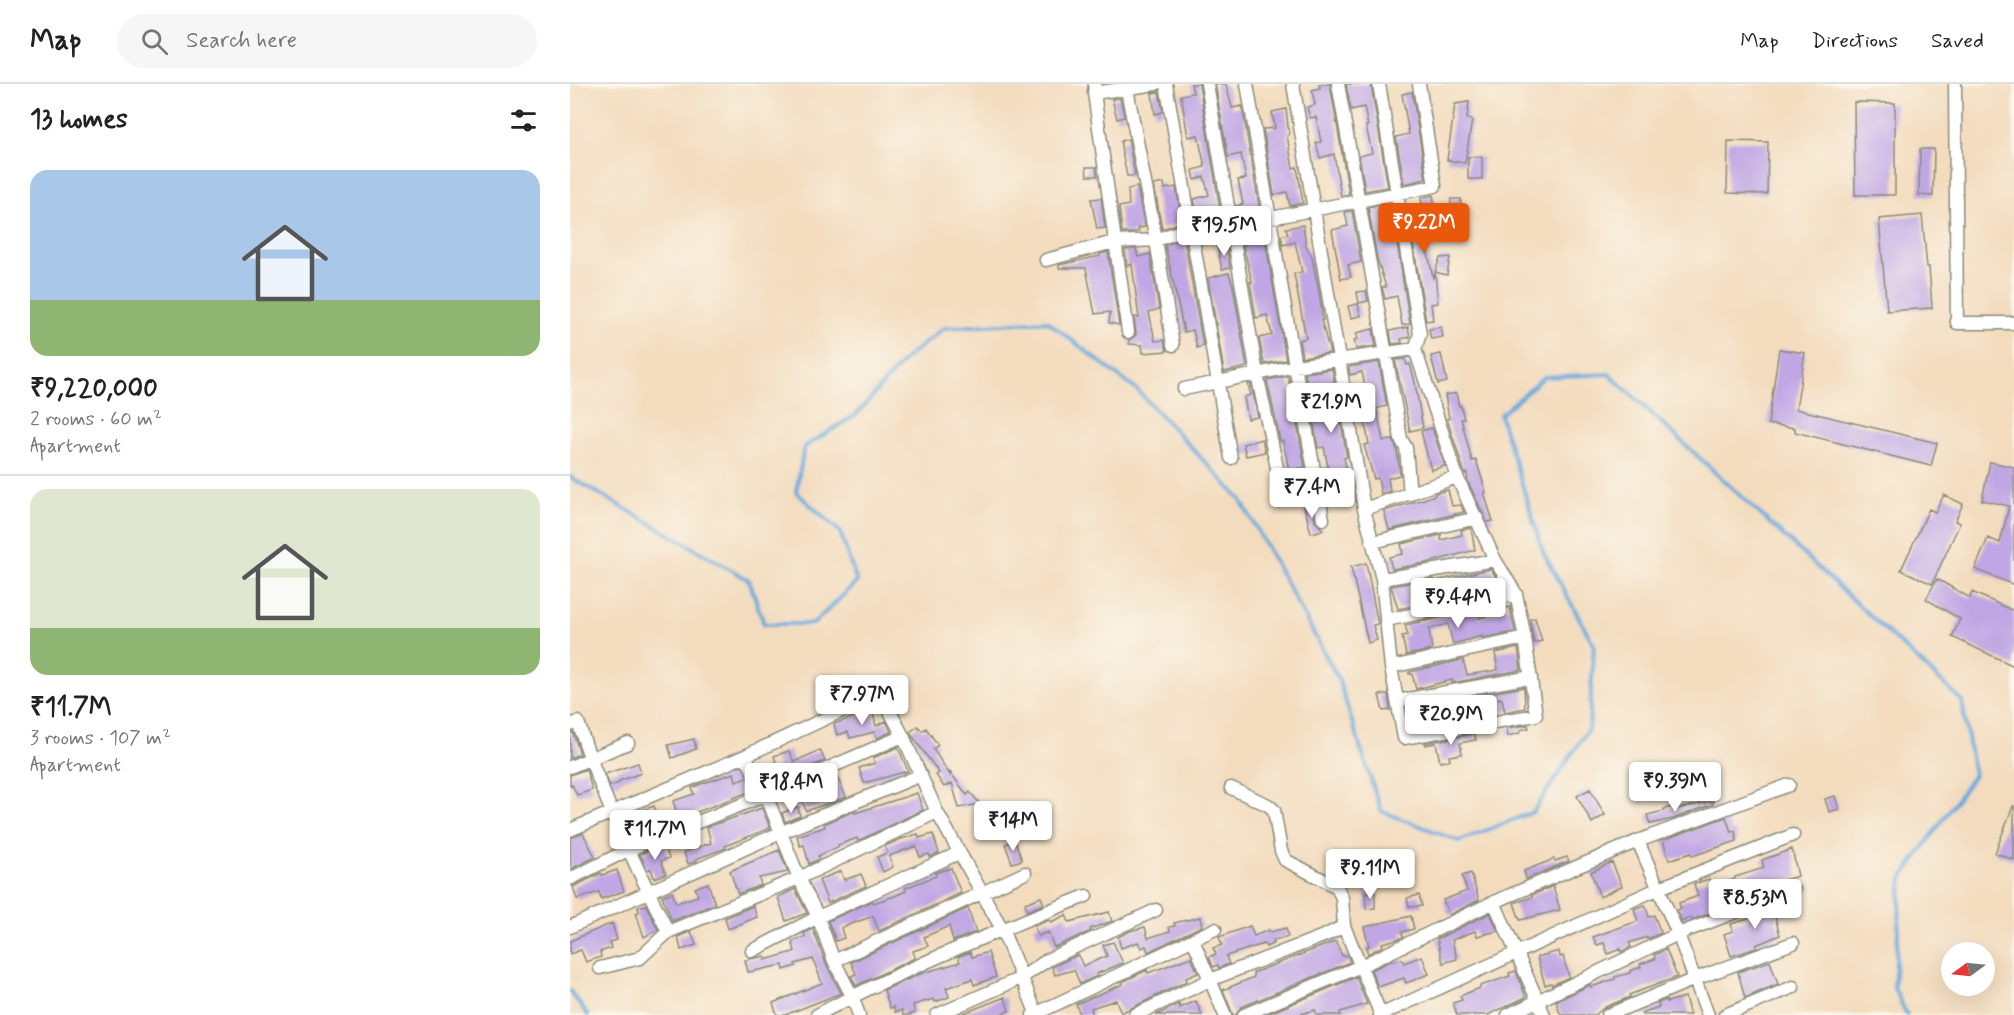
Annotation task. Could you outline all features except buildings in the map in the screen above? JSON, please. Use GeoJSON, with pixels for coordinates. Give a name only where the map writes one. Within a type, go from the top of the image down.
{"type":"FeatureCollection","features":[{"type":"Feature","properties":{"kind":"street"},"geometry":{"type":"LineString","coordinates":[[1128,332],[1094,88],[1126,89],[1156,84]]}},
{"type":"Feature","properties":{"kind":"street"},"geometry":{"type":"LineString","coordinates":[[1166,84],[1231,458]]}},
{"type":"Feature","properties":{"kind":"street"},"geometry":{"type":"LineString","coordinates":[[1207,84],[1257,374],[1283,496]]}},
{"type":"Feature","properties":{"kind":"street"},"geometry":{"type":"LineString","coordinates":[[1247,84],[1323,519]]}},
{"type":"Feature","properties":{"kind":"street"},"geometry":{"type":"LineString","coordinates":[[1293,84],[1364,508],[1382,579],[1391,667],[1404,738],[1536,715],[1516,594],[1495,560],[1457,477],[1415,349],[1420,334],[1379,84]]}},
{"type":"Feature","properties":{"kind":"street"},"geometry":{"type":"LineString","coordinates":[[1338,84],[1401,439],[1406,448],[1410,494]]}},
{"type":"Feature","properties":{"kind":"street"},"geometry":{"type":"LineString","coordinates":[[1046,260],[1114,242],[1156,240],[1192,227],[1270,218],[1435,186],[1419,84]]}},
{"type":"Feature","properties":{"kind":"street"},"geometry":{"type":"LineString","coordinates":[[1955,84],[1957,323],[2014,323]]}},
{"type":"Feature","properties":{"kind":"street"},"geometry":{"type":"LineString","coordinates":[[1126,89],[1156,240],[1173,345]]}},
{"type":"Feature","properties":{"kind":"street"},"geometry":{"type":"LineString","coordinates":[[1184,389],[1339,358],[1415,349]]}},
{"type":"Feature","properties":{"kind":"street"},"geometry":{"type":"LineString","coordinates":[[1364,508],[1457,477]]}},
{"type":"Feature","properties":{"kind":"street"},"geometry":{"type":"LineString","coordinates":[[1373,542],[1477,518]]}},
{"type":"Feature","properties":{"kind":"street"},"geometry":{"type":"LineString","coordinates":[[1382,579],[1495,560]]}},
{"type":"Feature","properties":{"kind":"street"},"geometry":{"type":"LineString","coordinates":[[1386,620],[1516,594]]}},
{"type":"Feature","properties":{"kind":"street"},"geometry":{"type":"LineString","coordinates":[[1391,667],[1525,638]]}},
{"type":"Feature","properties":{"kind":"street"},"geometry":{"type":"LineString","coordinates":[[1397,701],[1531,677]]}},
{"type":"Feature","properties":{"kind":"street"},"geometry":{"type":"LineString","coordinates":[[570,831],[745,756],[880,693],[903,736],[937,812],[1002,929],[1036,1014],[1215,929]]}},
{"type":"Feature","properties":{"kind":"street"},"geometry":{"type":"LineString","coordinates":[[570,725],[578,722],[589,758],[612,813],[668,932]]}},
{"type":"Feature","properties":{"kind":"street"},"geometry":{"type":"LineString","coordinates":[[570,879],[630,849],[766,795],[903,736]]}},
{"type":"Feature","properties":{"kind":"street"},"geometry":{"type":"LineString","coordinates":[[570,767],[627,743]]}},
{"type":"Feature","properties":{"kind":"street"},"geometry":{"type":"LineString","coordinates":[[745,756],[766,795],[818,916],[834,961],[859,1015]]}},
{"type":"Feature","properties":{"kind":"street"},"geometry":{"type":"LineString","coordinates":[[570,927],[782,832],[921,775]]}},
{"type":"Feature","properties":{"kind":"street"},"geometry":{"type":"LineString","coordinates":[[1244,1015],[1361,966],[1494,902],[1638,841],[1789,784]]}},
{"type":"Feature","properties":{"kind":"street"},"geometry":{"type":"LineString","coordinates":[[1231,788],[1274,810],[1281,851],[1285,860],[1337,888],[1342,898],[1344,926],[1380,1015],[1658,889],[1793,835]]}},
{"type":"Feature","properties":{"kind":"street"},"geometry":{"type":"LineString","coordinates":[[600,968],[640,958],[668,932],[800,878],[937,812]]}},
{"type":"Feature","properties":{"kind":"street"},"geometry":{"type":"LineString","coordinates":[[1638,841],[1678,934],[1708,1015]]}},
{"type":"Feature","properties":{"kind":"street"},"geometry":{"type":"LineString","coordinates":[[752,951],[818,916],[959,853]]}},
{"type":"Feature","properties":{"kind":"street"},"geometry":{"type":"LineString","coordinates":[[834,961],[1025,873]]}},
{"type":"Feature","properties":{"kind":"street"},"geometry":{"type":"LineString","coordinates":[[1508,1015],[1678,934],[1794,890]]}},
{"type":"Feature","properties":{"kind":"street"},"geometry":{"type":"LineString","coordinates":[[817,1015],[852,996],[1002,929],[1086,896]]}},
{"type":"Feature","properties":{"kind":"street"},"geometry":{"type":"LineString","coordinates":[[1494,902],[1544,1015]]}},
{"type":"Feature","properties":{"kind":"street"},"geometry":{"type":"LineString","coordinates":[[938,1015],[1022,978],[1049,959],[1156,910]]}},
{"type":"Feature","properties":{"kind":"street"},"geometry":{"type":"LineString","coordinates":[[1135,1015],[1210,980],[1344,926]]}},
{"type":"Feature","properties":{"kind":"street"},"geometry":{"type":"LineString","coordinates":[[1193,940],[1225,1015]]}},
{"type":"Feature","properties":{"kind":"street"},"geometry":{"type":"LineString","coordinates":[[1608,1015],[1793,942]]}},
{"type":"Feature","properties":{"kind":"street"},"geometry":{"type":"LineString","coordinates":[[1725,1015],[1793,987]]}},
{"type":"Feature","properties":{"kind":"waterway"},"geometry":{"type":"LineString","coordinates":[[570,477],[749,580],[764,624],[813,624],[857,582],[840,532],[796,492],[804,447],[857,414],[905,359],[944,328],[1047,321],[1138,391],[1241,500],[1338,678],[1381,811],[1459,841],[1533,812],[1589,728],[1594,645],[1544,554],[1500,415],[1544,377],[1609,374],[1962,701],[1974,775],[1902,878],[1894,988],[1907,1015]]}},
{"type":"Feature","properties":{"kind":"waterway"},"geometry":{"type":"LineString","coordinates":[[570,991],[588,1015]]}}]}
